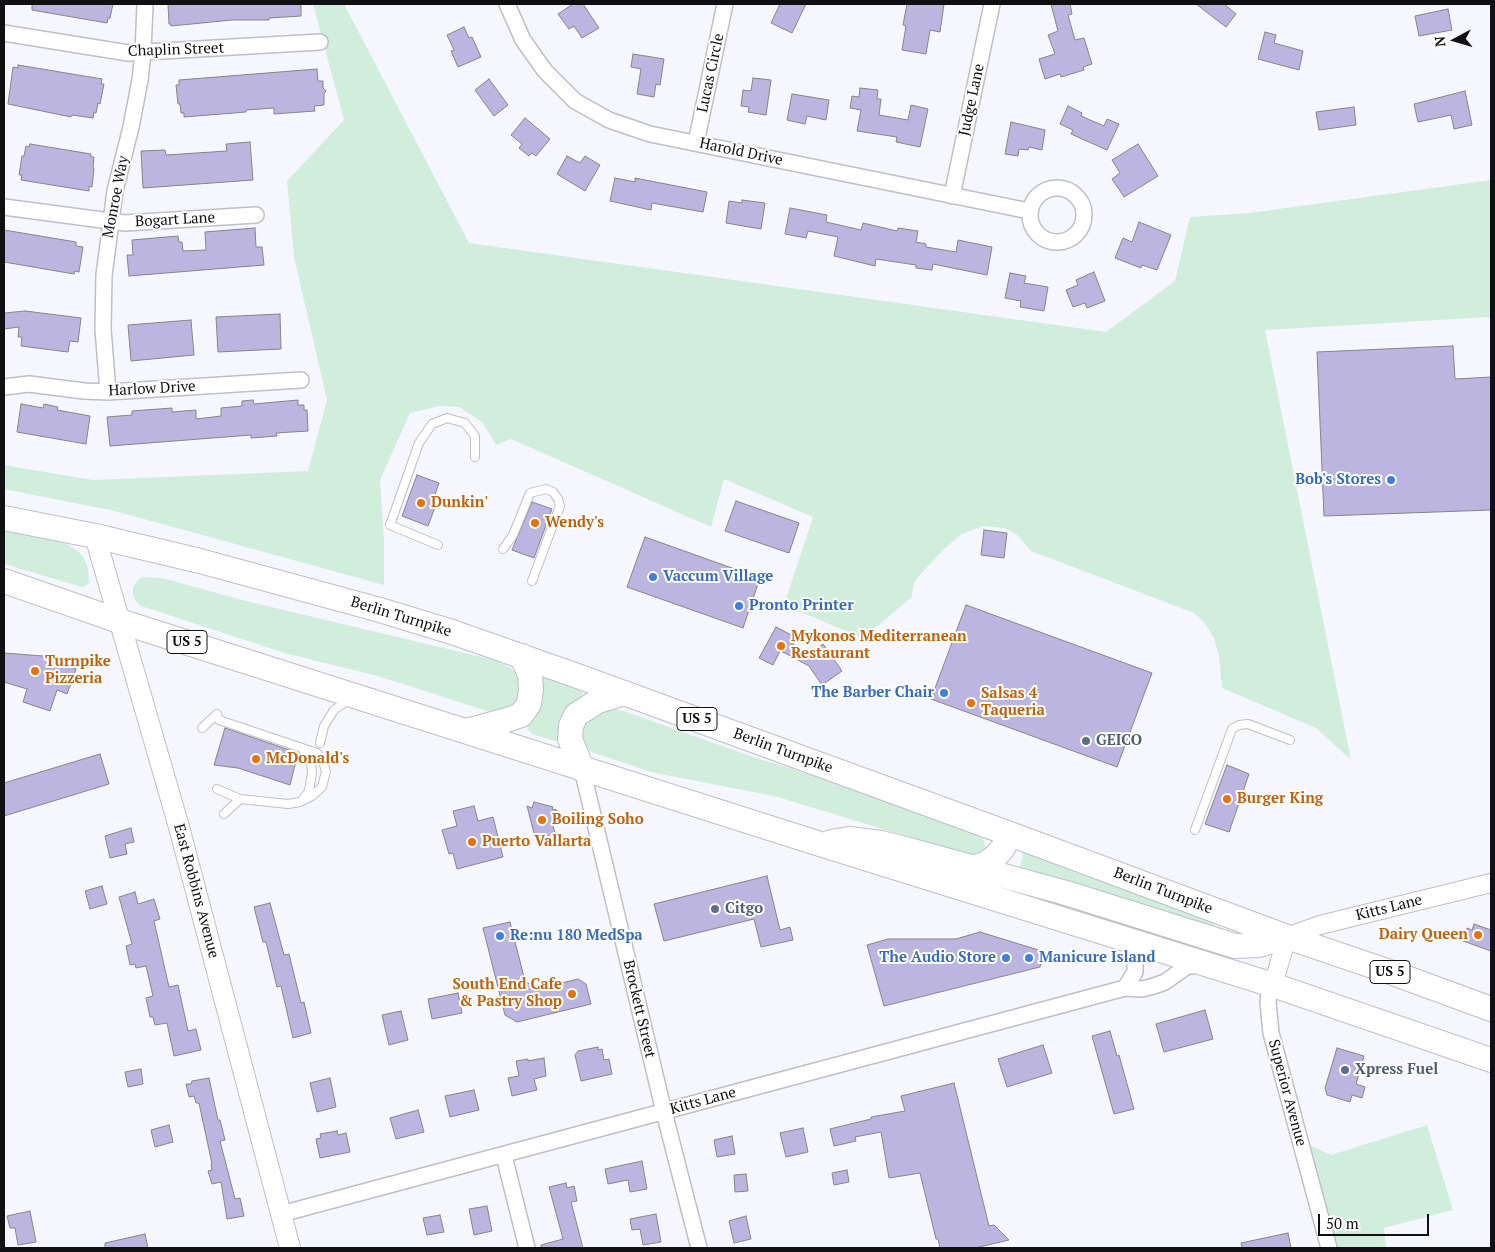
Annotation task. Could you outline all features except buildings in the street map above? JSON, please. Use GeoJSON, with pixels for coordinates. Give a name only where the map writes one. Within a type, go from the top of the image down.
{"type":"FeatureCollection","features":[{"type":"Feature","properties":{"kind":"highway","name":"Berlin Turnpike"},"geometry":{"type":"LineString","coordinates":[[4,518],[95,536],[200,561],[436,627],[625,693],[1287,938],[1393,973],[1491,1009]]}},
{"type":"Feature","properties":{"kind":"highway","name":"US 5"},"geometry":{"type":"LineString","coordinates":[[4,581],[119,621],[582,769],[1273,985],[1491,1060]]}},
{"type":"Feature","properties":{"kind":"highway"},"geometry":{"type":"LineString","coordinates":[[466,731],[520,715],[529,704],[530,675],[522,656]]}},
{"type":"Feature","properties":{"kind":"highway"},"geometry":{"type":"LineString","coordinates":[[582,769],[570,739],[571,726],[576,715],[598,701],[625,693]]}},
{"type":"Feature","properties":{"kind":"highway"},"geometry":{"type":"LineString","coordinates":[[973,868],[985,864],[995,857],[1003,848],[1010,834]]}},
{"type":"Feature","properties":{"kind":"highway"},"geometry":{"type":"LineString","coordinates":[[820,844],[849,839],[881,843],[1074,896],[1235,946],[1259,945],[1287,938]]}},
{"type":"Feature","properties":{"kind":"main road","name":"East Robbins Avenue"},"geometry":{"type":"LineString","coordinates":[[95,536],[180,827],[290,1248]]}},
{"type":"Feature","properties":{"kind":"street","name":"Monroe Way"},"geometry":{"type":"LineString","coordinates":[[108,392],[104,355],[104,275],[115,191],[136,103],[143,53],[145,4]]}},
{"type":"Feature","properties":{"kind":"street","name":"Harold Drive"},"geometry":{"type":"LineString","coordinates":[[507,4],[522,40],[545,72],[575,101],[591,111],[630,128],[1030,211]]}},
{"type":"Feature","properties":{"kind":"street","name":"Lucas Circle"},"geometry":{"type":"LineString","coordinates":[[696,143],[725,4]]}},
{"type":"Feature","properties":{"kind":"street","name":"Judge Lane"},"geometry":{"type":"LineString","coordinates":[[952,196],[992,4]]}},
{"type":"Feature","properties":{"kind":"street","name":"Chaplin Street"},"geometry":{"type":"LineString","coordinates":[[4,33],[114,51],[143,53],[320,42]]}},
{"type":"Feature","properties":{"kind":"street","name":"Bogart Lane"},"geometry":{"type":"LineString","coordinates":[[4,207],[110,221],[140,223],[256,215]]}},
{"type":"Feature","properties":{"kind":"street","name":"Harlow Drive"},"geometry":{"type":"LineString","coordinates":[[4,388],[29,384],[108,392],[302,380]]}},
{"type":"Feature","properties":{"kind":"street","name":"Brockett Street"},"geometry":{"type":"LineString","coordinates":[[582,769],[664,1112],[699,1248]]}},
{"type":"Feature","properties":{"kind":"street","name":"Kitts Lane"},"geometry":{"type":"LineString","coordinates":[[1287,938],[1320,925],[1491,883]]}},
{"type":"Feature","properties":{"kind":"street","name":"Superior Avenue"},"geometry":{"type":"LineString","coordinates":[[1287,938],[1273,985],[1269,991],[1268,1003],[1271,1033],[1329,1248]]}},
{"type":"Feature","properties":{"kind":"street"},"geometry":{"type":"LineString","coordinates":[[1125,988],[1135,972],[1135,958],[1128,941]]}},
{"type":"Feature","properties":{"kind":"street","name":"Kitts Lane"},"geometry":{"type":"LineString","coordinates":[[281,1214],[504,1156],[1125,988],[1142,989],[1154,986],[1166,982],[1186,968],[1203,964]]}},
{"type":"Feature","properties":{"kind":"street"},"geometry":{"type":"LineString","coordinates":[[504,1156],[527,1248]]}},
{"type":"Feature","properties":{"kind":"lane"},"geometry":{"type":"LineString","coordinates":[[438,545],[390,525],[419,443],[432,424],[447,418],[466,423],[475,436],[475,457]]}},
{"type":"Feature","properties":{"kind":"lane"},"geometry":{"type":"LineString","coordinates":[[503,549],[513,535],[530,494],[546,490],[553,492],[560,506],[532,581]]}},
{"type":"Feature","properties":{"kind":"lane"},"geometry":{"type":"LineString","coordinates":[[320,743],[324,726],[334,710],[356,696]]}},
{"type":"Feature","properties":{"kind":"lane"},"geometry":{"type":"LineString","coordinates":[[202,728],[217,714],[219,720],[317,753],[322,759],[326,771],[322,788],[300,802],[288,804],[240,799],[216,789]]}},
{"type":"Feature","properties":{"kind":"lane"},"geometry":{"type":"LineString","coordinates":[[1195,830],[1232,729],[1239,725],[1248,724],[1290,740]]}},
{"type":"Feature","properties":{"kind":"lane"},"geometry":{"type":"LineString","coordinates":[[300,802],[309,791],[312,773],[311,761],[302,748]]}},
{"type":"Feature","properties":{"kind":"lane"},"geometry":{"type":"LineString","coordinates":[[224,814],[240,799]]}},
{"type":"Feature","properties":{"kind":"green space"},"geometry":{"type":"Polygon","coordinates":[[[313,4],[344,4],[469,243],[1106,332],[1175,281],[1190,217],[1249,213],[1491,180],[1491,317],[1265,330],[1351,760],[1316,728],[1222,688],[1219,656],[1214,638],[1204,622],[1194,613],[1031,551],[1016,534],[1005,528],[983,526],[962,534],[944,549],[917,578],[913,586],[912,597],[863,638],[784,605],[813,517],[724,479],[711,527],[511,439],[496,445],[482,422],[459,407],[440,406],[410,413],[380,480],[384,540],[384,585],[115,511],[4,489],[4,465],[93,480],[308,471],[327,400],[294,257],[287,181],[344,120],[313,4]]]}},
{"type":"Feature","properties":{"kind":"green space"},"geometry":{"type":"Polygon","coordinates":[[[4,530],[67,544],[83,556],[88,568],[89,583],[82,587],[4,564],[4,530]]]}},
{"type":"Feature","properties":{"kind":"green space"},"geometry":{"type":"Polygon","coordinates":[[[143,577],[162,578],[246,601],[494,660],[511,668],[517,674],[522,684],[522,693],[512,708],[495,712],[487,711],[378,676],[288,654],[141,606],[135,600],[133,587],[143,577]]]}},
{"type":"Feature","properties":{"kind":"green space"},"geometry":{"type":"Polygon","coordinates":[[[542,676],[583,692],[575,705],[559,742],[532,734],[527,728],[535,711],[542,676]]]}},
{"type":"Feature","properties":{"kind":"green space"},"geometry":{"type":"Polygon","coordinates":[[[614,709],[865,793],[980,837],[984,840],[985,847],[975,855],[967,855],[778,797],[651,772],[588,751],[581,742],[582,726],[590,716],[602,710],[614,709]]]}},
{"type":"Feature","properties":{"kind":"green space"},"geometry":{"type":"Polygon","coordinates":[[[1023,852],[1209,919],[1215,925],[1205,924],[1020,869],[1023,852]]]}},
{"type":"Feature","properties":{"kind":"green space"},"geometry":{"type":"Polygon","coordinates":[[[1427,1125],[1453,1210],[1384,1228],[1386,1248],[1337,1248],[1309,1145],[1331,1155],[1427,1125]]]}},
{"type":"Feature","properties":{"kind":"place","name":"Bob's Stores"},"geometry":{"type":"Point","coordinates":[1391,480]}},
{"type":"Feature","properties":{"kind":"place","name":"Dunkin'"},"geometry":{"type":"Point","coordinates":[421,503]}},
{"type":"Feature","properties":{"kind":"place","name":"Wendy's"},"geometry":{"type":"Point","coordinates":[535,523]}},
{"type":"Feature","properties":{"kind":"place","name":"Vaccum Village"},"geometry":{"type":"Point","coordinates":[653,577]}},
{"type":"Feature","properties":{"kind":"place","name":"Pronto Printer"},"geometry":{"type":"Point","coordinates":[739,606]}},
{"type":"Feature","properties":{"kind":"place","name":"Mykonos Mediterranean Restaurant"},"geometry":{"type":"Point","coordinates":[781,646]}},
{"type":"Feature","properties":{"kind":"place","name":"Turnpike Pizzeria"},"geometry":{"type":"Point","coordinates":[35,671]}},
{"type":"Feature","properties":{"kind":"place","name":"The Barber Chair"},"geometry":{"type":"Point","coordinates":[944,693]}},
{"type":"Feature","properties":{"kind":"place","name":"Salsas 4 Taqueria"},"geometry":{"type":"Point","coordinates":[971,703]}},
{"type":"Feature","properties":{"kind":"place","name":"GEICO"},"geometry":{"type":"Point","coordinates":[1086,741]}},
{"type":"Feature","properties":{"kind":"place","name":"McDonald's"},"geometry":{"type":"Point","coordinates":[256,759]}},
{"type":"Feature","properties":{"kind":"place","name":"Burger King"},"geometry":{"type":"Point","coordinates":[1227,799]}},
{"type":"Feature","properties":{"kind":"place","name":"Boiling Soho"},"geometry":{"type":"Point","coordinates":[542,820]}},
{"type":"Feature","properties":{"kind":"place","name":"Puerto Vallarta"},"geometry":{"type":"Point","coordinates":[472,842]}},
{"type":"Feature","properties":{"kind":"place","name":"Citgo"},"geometry":{"type":"Point","coordinates":[715,909]}},
{"type":"Feature","properties":{"kind":"place","name":"Dairy Queen"},"geometry":{"type":"Point","coordinates":[1478,935]}},
{"type":"Feature","properties":{"kind":"place","name":"Re:nu 180 MedSpa"},"geometry":{"type":"Point","coordinates":[500,936]}},
{"type":"Feature","properties":{"kind":"place","name":"The Audio Store"},"geometry":{"type":"Point","coordinates":[1006,958]}},
{"type":"Feature","properties":{"kind":"place","name":"Manicure Island"},"geometry":{"type":"Point","coordinates":[1029,958]}},
{"type":"Feature","properties":{"kind":"place","name":"South End Cafe & Pastry Shop"},"geometry":{"type":"Point","coordinates":[572,994]}},
{"type":"Feature","properties":{"kind":"place","name":"Xpress Fuel"},"geometry":{"type":"Point","coordinates":[1345,1070]}}]}
